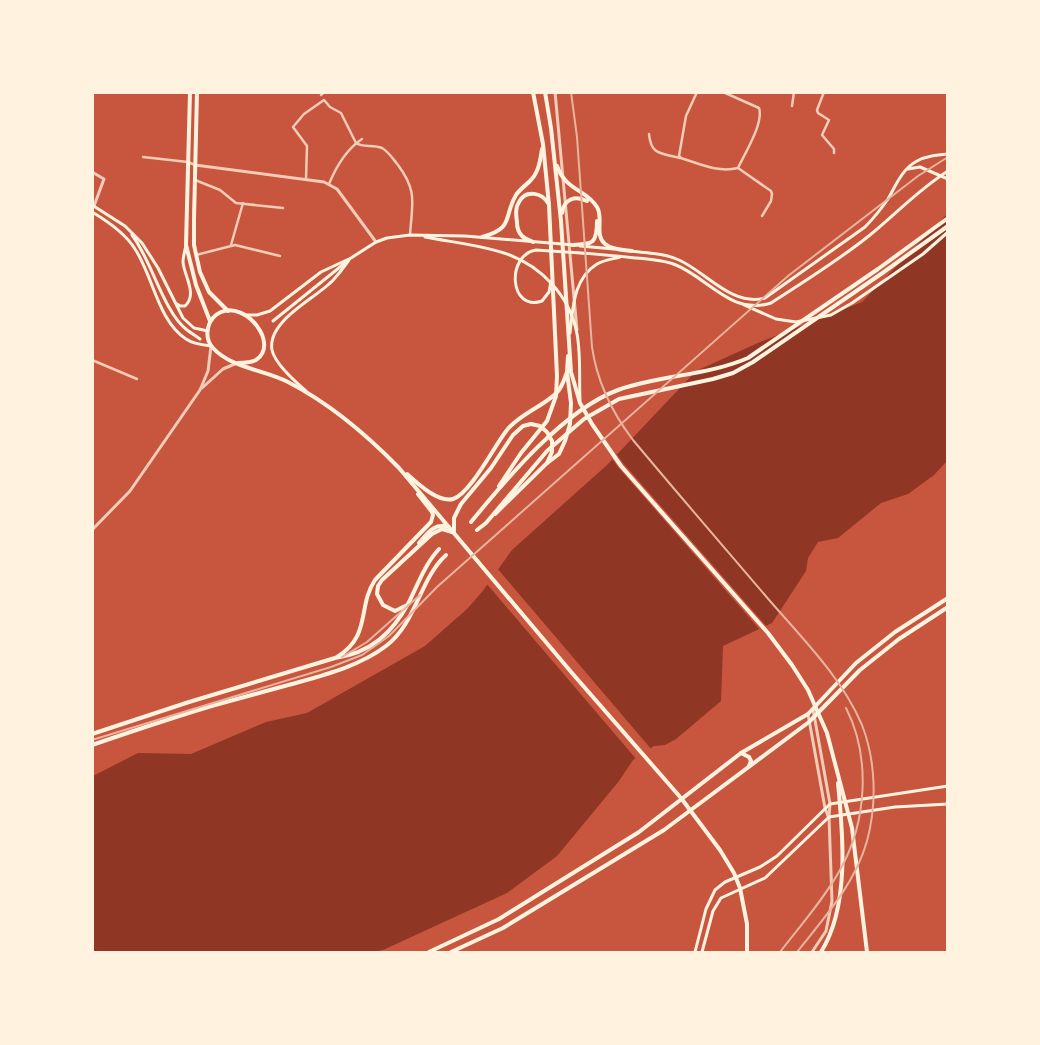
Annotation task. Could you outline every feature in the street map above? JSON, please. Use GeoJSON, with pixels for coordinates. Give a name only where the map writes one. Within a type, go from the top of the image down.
{"type":"FeatureCollection","features":[{"type":"Feature","properties":{"kind":"main road"},"geometry":{"type":"LineString","coordinates":[[172,299],[178,305],[183,306],[188,304],[191,298],[183,260],[186,245],[190,92]]}},
{"type":"Feature","properties":{"kind":"main road"},"geometry":{"type":"LineString","coordinates":[[197,92],[194,233],[196,256],[200,272],[209,292],[228,311]]}},
{"type":"Feature","properties":{"kind":"main road"},"geometry":{"type":"LineString","coordinates":[[492,497],[521,452],[547,420],[556,396],[557,376],[549,205],[543,144],[533,92]]}},
{"type":"Feature","properties":{"kind":"main road"},"geometry":{"type":"LineString","coordinates":[[478,530],[546,464],[559,454],[570,424],[569,336],[561,220],[545,92]]}},
{"type":"Feature","properties":{"kind":"main road"},"geometry":{"type":"LineString","coordinates":[[482,237],[500,231],[505,225],[516,195],[536,173],[543,144]]}},
{"type":"Feature","properties":{"kind":"main road"},"geometry":{"type":"LineString","coordinates":[[273,321],[351,258],[376,242],[387,238],[410,235],[482,237],[659,254],[677,259],[739,297],[751,299],[765,298],[865,227],[875,217],[905,171],[917,161],[929,156],[948,154]]}},
{"type":"Feature","properties":{"kind":"main road"},"geometry":{"type":"LineString","coordinates":[[555,162],[564,180],[596,207],[599,213],[600,234],[605,244],[613,248],[632,251]]}},
{"type":"Feature","properties":{"kind":"main road"},"geometry":{"type":"LineString","coordinates":[[905,171],[920,167],[948,179]]}},
{"type":"Feature","properties":{"kind":"main road"},"geometry":{"type":"LineString","coordinates":[[734,302],[761,306],[771,302],[869,236],[927,186],[948,171]]}},
{"type":"Feature","properties":{"kind":"main road"},"geometry":{"type":"LineString","coordinates":[[535,242],[525,239],[519,233],[516,212],[518,204],[523,197],[536,194],[545,198],[549,205]]}},
{"type":"Feature","properties":{"kind":"main road"},"geometry":{"type":"LineString","coordinates":[[561,220],[562,208],[566,202],[575,197],[590,202],[596,210],[597,232],[595,239],[589,244],[572,245]]}},
{"type":"Feature","properties":{"kind":"main road"},"geometry":{"type":"LineString","coordinates":[[93,206],[125,226],[138,239],[148,251],[183,318],[190,326],[199,330],[208,330]]}},
{"type":"Feature","properties":{"kind":"main road"},"geometry":{"type":"LineString","coordinates":[[92,212],[111,224],[134,248],[144,265],[166,316],[174,328],[185,339],[211,346]]}},
{"type":"Feature","properties":{"kind":"main road"},"geometry":{"type":"LineString","coordinates":[[472,522],[492,497],[546,439],[592,402],[619,390],[664,378],[728,366],[748,358],[948,218]]}},
{"type":"Feature","properties":{"kind":"main road"},"geometry":{"type":"LineString","coordinates":[[125,226],[144,253],[166,302],[178,321],[186,330],[200,339]]}},
{"type":"Feature","properties":{"kind":"main road"},"geometry":{"type":"LineString","coordinates":[[486,523],[547,451],[584,419],[619,400],[733,373],[874,280],[948,226]]}},
{"type":"Feature","properties":{"kind":"main road"},"geometry":{"type":"LineString","coordinates":[[552,273],[549,292],[542,301],[530,302],[520,296],[515,286],[517,267],[525,254],[536,250],[622,256],[659,260],[674,264],[734,302],[776,319],[796,322],[831,315],[852,303],[922,254],[948,232]]}},
{"type":"Feature","properties":{"kind":"main road"},"geometry":{"type":"LineString","coordinates":[[417,235],[503,252],[522,260],[539,271],[558,291],[568,306],[577,336],[580,403]]}},
{"type":"Feature","properties":{"kind":"main road"},"geometry":{"type":"LineString","coordinates":[[186,245],[196,285],[210,321],[208,337],[211,346],[220,354],[237,363],[275,376],[307,392]]}},
{"type":"Feature","properties":{"kind":"main road"},"geometry":{"type":"LineString","coordinates":[[569,336],[575,294],[582,278],[598,264],[622,256]]}},
{"type":"Feature","properties":{"kind":"main road"},"geometry":{"type":"LineString","coordinates":[[210,321],[221,312],[234,311],[257,315],[270,311],[321,272],[351,258]]}},
{"type":"Feature","properties":{"kind":"main road"},"geometry":{"type":"LineString","coordinates":[[351,258],[329,284],[284,321],[274,334],[272,344],[274,355],[307,392],[358,430],[399,468],[430,493],[444,499],[459,496],[469,486],[507,430],[516,421],[558,391],[569,372]]}},
{"type":"Feature","properties":{"kind":"main road"},"geometry":{"type":"LineString","coordinates":[[237,363],[256,359],[262,352],[264,341],[260,330],[245,314]]}},
{"type":"Feature","properties":{"kind":"main road"},"geometry":{"type":"LineString","coordinates":[[569,372],[580,403],[621,466],[768,633],[808,690],[827,733],[852,828],[867,952]]}},
{"type":"Feature","properties":{"kind":"main road"},"geometry":{"type":"LineString","coordinates":[[454,533],[454,518],[467,497],[491,468],[513,435],[523,426],[531,424],[540,426],[547,432],[552,441],[552,452],[546,464]]}},
{"type":"Feature","properties":{"kind":"main road"},"geometry":{"type":"LineString","coordinates":[[399,468],[572,674],[681,798],[724,857],[740,888],[747,924],[747,952]]}},
{"type":"Feature","properties":{"kind":"main road"},"geometry":{"type":"LineString","coordinates":[[335,658],[349,649],[358,636],[373,583],[426,529],[433,519],[432,512],[399,468]]}},
{"type":"Feature","properties":{"kind":"main road"},"geometry":{"type":"LineString","coordinates":[[411,553],[434,527],[440,525],[449,527]]}},
{"type":"Feature","properties":{"kind":"main road"},"geometry":{"type":"LineString","coordinates":[[409,603],[399,610],[394,611],[386,608],[378,598],[378,586],[411,553],[439,530],[445,529],[454,533]]}},
{"type":"Feature","properties":{"kind":"main road"},"geometry":{"type":"LineString","coordinates":[[92,734],[189,702],[335,658],[350,656],[366,649],[392,629],[409,603],[431,558],[439,549]]}},
{"type":"Feature","properties":{"kind":"main road"},"geometry":{"type":"LineString","coordinates":[[92,745],[191,712],[326,674],[362,660],[387,646],[412,615],[428,580],[439,562],[446,555]]}},
{"type":"Feature","properties":{"kind":"main road"},"geometry":{"type":"LineString","coordinates":[[429,952],[499,919],[639,832],[741,753],[808,714],[856,663],[895,632],[948,598]]}},
{"type":"Feature","properties":{"kind":"main road"},"geometry":{"type":"LineString","coordinates":[[451,952],[503,928],[645,842],[809,722],[860,670],[899,639],[948,607]]}},
{"type":"Feature","properties":{"kind":"main road"},"geometry":{"type":"LineString","coordinates":[[741,753],[749,757],[751,761],[749,766]]}},
{"type":"Feature","properties":{"kind":"main road"},"geometry":{"type":"LineString","coordinates":[[821,952],[834,922],[841,889],[843,833],[837,770]]}},
{"type":"Feature","properties":{"kind":"main road"},"geometry":{"type":"LineString","coordinates":[[695,952],[706,909],[714,890],[725,882],[768,863],[830,804],[948,786]]}},
{"type":"Feature","properties":{"kind":"main road"},"geometry":{"type":"LineString","coordinates":[[702,952],[710,919],[716,904],[721,898],[765,878],[829,818],[895,808],[948,804]]}},
{"type":"Feature","properties":{"kind":"street"},"geometry":{"type":"LineString","coordinates":[[321,95],[324,92]]}},
{"type":"Feature","properties":{"kind":"street"},"geometry":{"type":"LineString","coordinates":[[554,92],[577,336]]}},
{"type":"Feature","properties":{"kind":"street"},"geometry":{"type":"LineString","coordinates":[[681,158],[679,156],[686,116],[697,92]]}},
{"type":"Feature","properties":{"kind":"street"},"geometry":{"type":"LineString","coordinates":[[649,134],[650,143],[656,152],[719,170],[727,171],[738,168],[758,125],[761,114],[759,108],[723,92]]}},
{"type":"Feature","properties":{"kind":"street"},"geometry":{"type":"LineString","coordinates":[[792,106],[794,92]]}},
{"type":"Feature","properties":{"kind":"street"},"geometry":{"type":"LineString","coordinates":[[824,92],[817,110],[818,113],[829,120],[822,135],[834,149],[834,153]]}},
{"type":"Feature","properties":{"kind":"street"},"geometry":{"type":"LineString","coordinates":[[306,179],[307,146],[293,127],[298,120],[324,100],[330,107],[340,113],[359,146],[370,145],[382,148],[391,156],[407,178],[413,198],[410,235]]}},
{"type":"Feature","properties":{"kind":"street"},"geometry":{"type":"LineString","coordinates":[[328,184],[338,165],[356,143],[362,139]]}},
{"type":"Feature","properties":{"kind":"street"},"geometry":{"type":"LineString","coordinates":[[143,157],[306,179],[328,184],[337,189],[376,242]]}},
{"type":"Feature","properties":{"kind":"street"},"geometry":{"type":"LineString","coordinates":[[738,168],[771,191],[771,201],[762,216]]}},
{"type":"Feature","properties":{"kind":"street"},"geometry":{"type":"LineString","coordinates":[[92,172],[104,179],[93,206]]}},
{"type":"Feature","properties":{"kind":"street"},"geometry":{"type":"LineString","coordinates":[[195,180],[220,190],[236,203],[284,208]]}},
{"type":"Feature","properties":{"kind":"street"},"geometry":{"type":"LineString","coordinates":[[231,245],[243,204]]}},
{"type":"Feature","properties":{"kind":"street"},"geometry":{"type":"LineString","coordinates":[[196,256],[231,245],[280,256]]}},
{"type":"Feature","properties":{"kind":"street"},"geometry":{"type":"LineString","coordinates":[[92,530],[130,491],[200,390],[208,371],[211,346]]}},
{"type":"Feature","properties":{"kind":"street"},"geometry":{"type":"LineString","coordinates":[[92,360],[137,379]]}},
{"type":"Feature","properties":{"kind":"street"},"geometry":{"type":"LineString","coordinates":[[200,390],[223,369],[237,363]]}},
{"type":"Feature","properties":{"kind":"street"},"geometry":{"type":"LineString","coordinates":[[812,952],[826,931],[832,901],[830,804],[813,709]]}},
{"type":"Feature","properties":{"kind":"street"},"geometry":{"type":"LineString","coordinates":[[808,714],[825,808],[829,818]]}},
{"type":"Feature","properties":{"kind":"shaded area"},"geometry":{"type":"Polygon","coordinates":[[[947,214],[947,461],[934,475],[908,494],[881,503],[838,538],[818,542],[808,558],[806,571],[772,623],[723,646],[721,701],[676,739],[665,745],[654,746],[633,760],[619,781],[557,856],[507,893],[383,950],[373,952],[93,952],[93,776],[138,753],[191,754],[266,722],[307,713],[425,646],[467,609],[482,592],[512,550],[607,465],[696,371],[760,342],[862,302],[947,214]]]}},
{"type":"Feature","properties":{"kind":"pier"},"geometry":{"type":"Polygon","coordinates":[[[615,452],[768,628],[761,631],[618,467],[611,457],[615,452]]]}},
{"type":"Feature","properties":{"kind":"pier"},"geometry":{"type":"Polygon","coordinates":[[[497,568],[652,750],[637,760],[486,583],[497,568]]]}},
{"type":"Feature","properties":{"kind":"railway"},"geometry":{"type":"LineString","coordinates":[[571,92],[577,137],[592,347],[597,372],[606,396],[633,440],[833,675],[854,708],[867,739],[874,783],[874,798],[870,827],[862,857],[838,900],[797,952]]}},
{"type":"Feature","properties":{"kind":"railway"},"geometry":{"type":"LineString","coordinates":[[92,740],[331,667],[362,655],[389,636],[437,587],[788,276],[918,176],[948,157]]}},
{"type":"Feature","properties":{"kind":"railway"},"geometry":{"type":"LineString","coordinates":[[342,657],[367,642],[420,595]]}},
{"type":"Feature","properties":{"kind":"railway"},"geometry":{"type":"LineString","coordinates":[[780,952],[834,881],[849,851],[856,831],[860,811],[862,768],[854,727],[846,708]]}}]}
